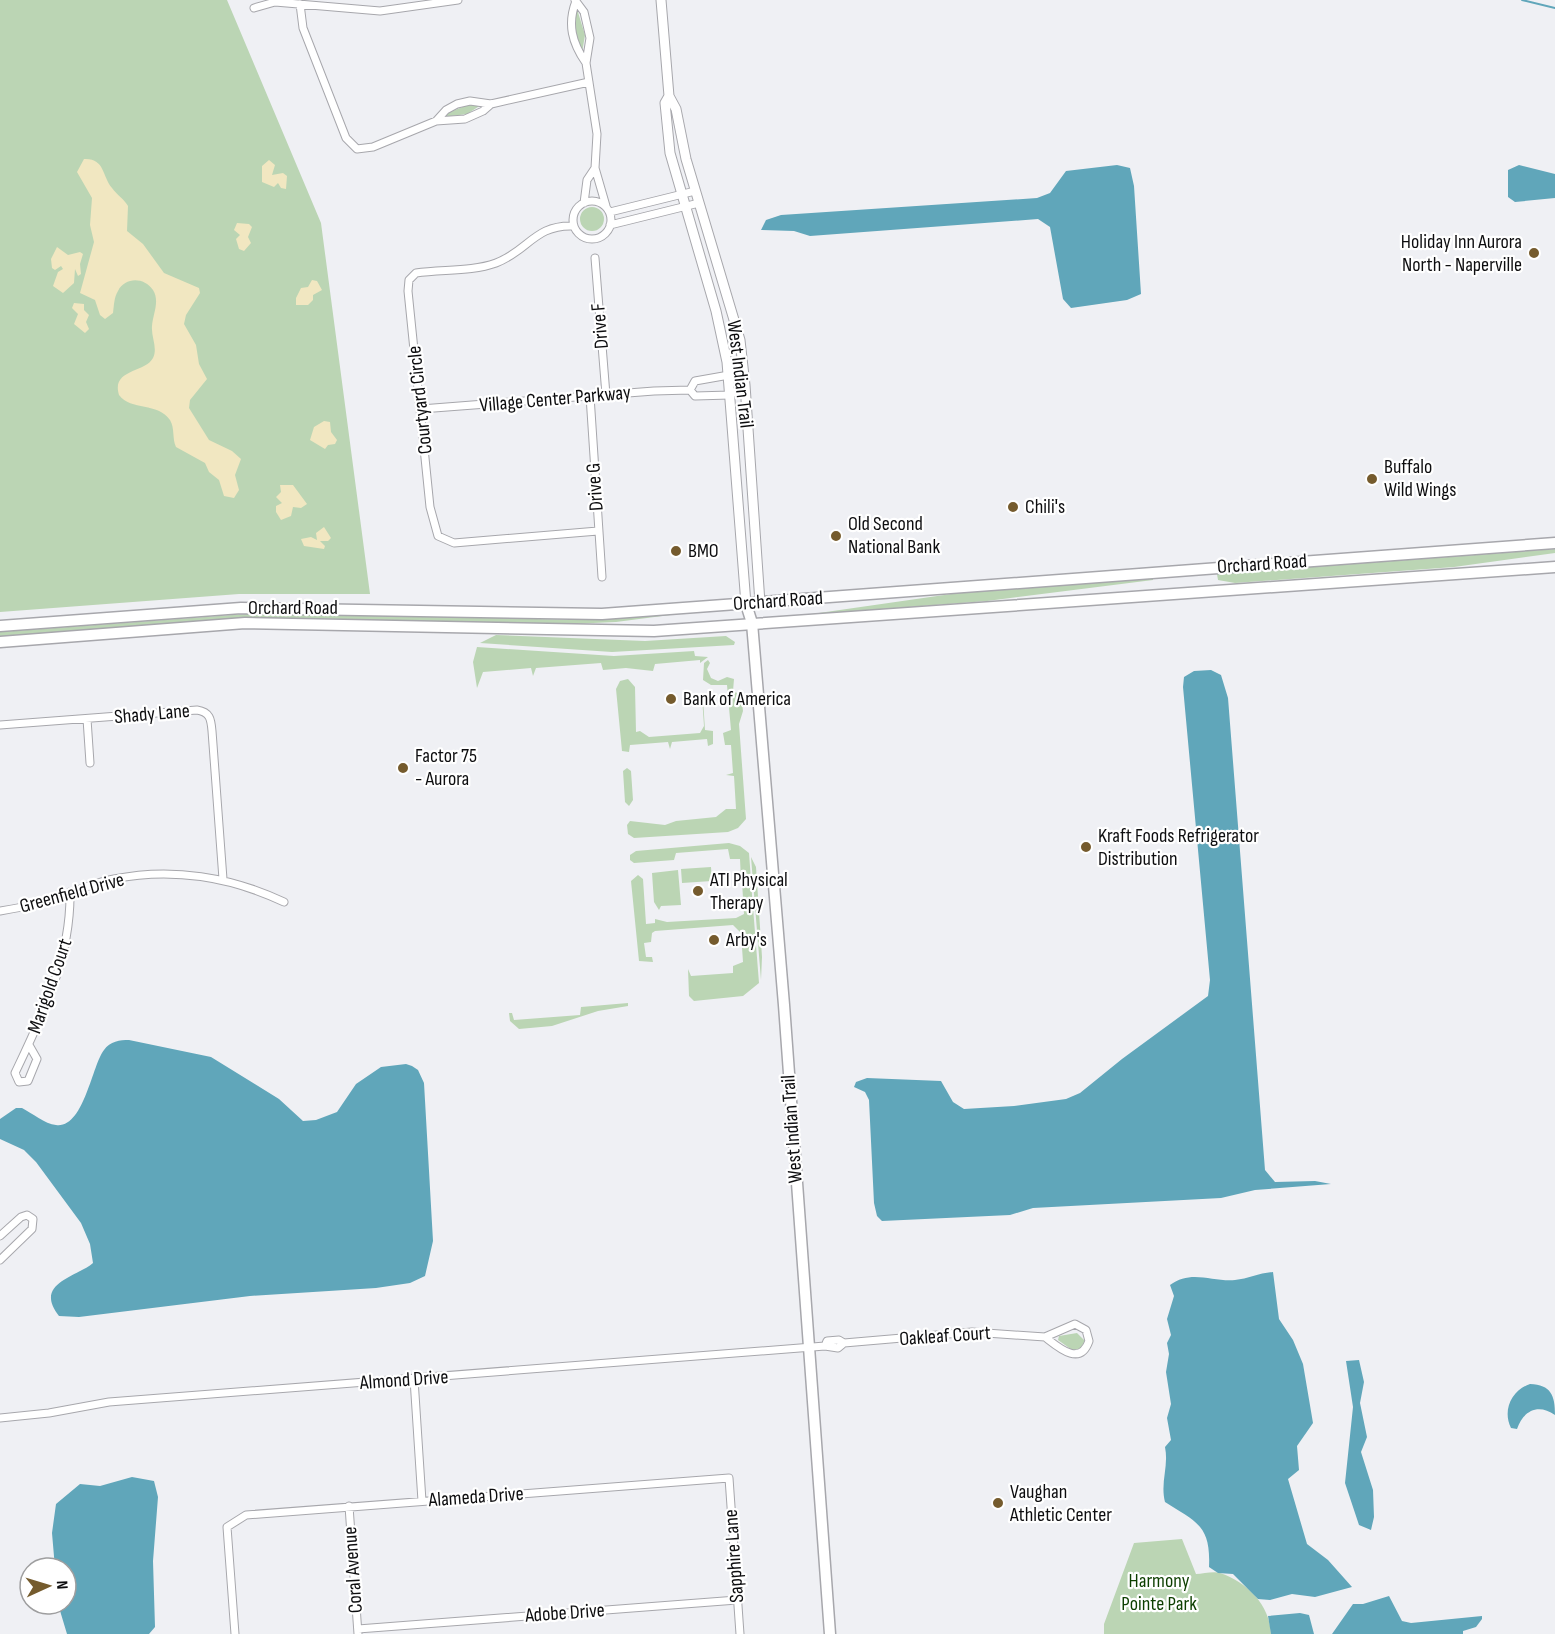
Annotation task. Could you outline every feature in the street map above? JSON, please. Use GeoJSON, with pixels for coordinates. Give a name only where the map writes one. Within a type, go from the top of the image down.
{"type":"FeatureCollection","features":[{"type":"Feature","properties":{"kind":"main road","name":"Orchard Road"},"geometry":{"type":"LineString","coordinates":[[0,627],[241,608],[602,614],[1555,543]]}},
{"type":"Feature","properties":{"kind":"main road","name":"Orchard Road"},"geometry":{"type":"LineString","coordinates":[[0,642],[245,623],[608,632],[1555,567]]}},
{"type":"Feature","properties":{"kind":"main road","name":"West Indian Trail"},"geometry":{"type":"LineString","coordinates":[[752,623],[760,603]]}},
{"type":"Feature","properties":{"kind":"main road","name":"West Indian Trail"},"geometry":{"type":"LineString","coordinates":[[746,604],[752,623],[784,1005],[830,1634]]}},
{"type":"Feature","properties":{"kind":"street"},"geometry":{"type":"LineString","coordinates":[[254,8],[275,2],[380,11],[421,2],[433,4],[458,0]]}},
{"type":"Feature","properties":{"kind":"street"},"geometry":{"type":"LineString","coordinates":[[576,0],[571,14],[571,33],[577,50],[586,63]]}},
{"type":"Feature","properties":{"kind":"street"},"geometry":{"type":"LineString","coordinates":[[576,0],[584,12],[590,38],[586,63],[597,134],[595,168],[608,209],[610,225],[603,236],[595,239],[587,238],[574,226],[575,212],[584,203],[593,200],[608,209],[695,191]]}},
{"type":"Feature","properties":{"kind":"street","name":"West Indian Trail"},"geometry":{"type":"LineString","coordinates":[[661,0],[669,96],[676,110],[695,191],[732,309],[745,385],[760,603]]}},
{"type":"Feature","properties":{"kind":"street"},"geometry":{"type":"LineString","coordinates":[[300,4],[303,28],[346,138],[357,149],[373,147],[436,121],[465,119],[483,111],[491,104]]}},
{"type":"Feature","properties":{"kind":"street"},"geometry":{"type":"LineString","coordinates":[[436,121],[446,110],[457,104],[470,101],[491,104],[589,82]]}},
{"type":"Feature","properties":{"kind":"street","name":"West Indian Trail"},"geometry":{"type":"LineString","coordinates":[[669,96],[665,103],[667,127],[681,195],[716,311],[729,375],[746,604]]}},
{"type":"Feature","properties":{"kind":"street"},"geometry":{"type":"LineString","coordinates":[[584,203],[587,180],[595,168]]}},
{"type":"Feature","properties":{"kind":"street"},"geometry":{"type":"LineString","coordinates":[[610,225],[699,203]]}},
{"type":"Feature","properties":{"kind":"street","name":"Courtyard Circle"},"geometry":{"type":"LineString","coordinates":[[574,226],[561,226],[538,234],[509,256],[494,264],[416,273],[412,276],[408,286],[433,526],[443,540],[454,543],[598,531]]}},
{"type":"Feature","properties":{"kind":"street","name":"Drive F"},"geometry":{"type":"LineString","coordinates":[[595,258],[606,395]]}},
{"type":"Feature","properties":{"kind":"street"},"geometry":{"type":"LineString","coordinates":[[729,375],[745,385],[730,395]]}},
{"type":"Feature","properties":{"kind":"street","name":"Village Center Parkway"},"geometry":{"type":"LineString","coordinates":[[690,390],[695,381],[729,375]]}},
{"type":"Feature","properties":{"kind":"street","name":"Village Center Parkway"},"geometry":{"type":"LineString","coordinates":[[421,408],[690,390]]}},
{"type":"Feature","properties":{"kind":"street","name":"Village Center Parkway"},"geometry":{"type":"LineString","coordinates":[[690,390],[695,396],[730,395]]}},
{"type":"Feature","properties":{"kind":"street","name":"Drive G"},"geometry":{"type":"LineString","coordinates":[[590,396],[602,577]]}},
{"type":"Feature","properties":{"kind":"street","name":"Shady Lane"},"geometry":{"type":"LineString","coordinates":[[0,725],[197,710],[207,713],[211,719],[223,879]]}},
{"type":"Feature","properties":{"kind":"street"},"geometry":{"type":"LineString","coordinates":[[87,719],[90,763]]}},
{"type":"Feature","properties":{"kind":"street","name":"Greenfield Drive"},"geometry":{"type":"LineString","coordinates":[[0,911],[38,904],[114,879],[148,875],[185,874],[223,879],[284,902]]}},
{"type":"Feature","properties":{"kind":"street","name":"Marigold Court"},"geometry":{"type":"LineString","coordinates":[[29,1045],[37,1059],[28,1082],[20,1082],[15,1072],[48,1005],[63,955],[70,924],[70,892]]}},
{"type":"Feature","properties":{"kind":"street"},"geometry":{"type":"LineString","coordinates":[[0,1236],[21,1217],[27,1215],[33,1219],[32,1229],[0,1260]]}},
{"type":"Feature","properties":{"kind":"street","name":"Oakleaf Court"},"geometry":{"type":"LineString","coordinates":[[809,1349],[825,1346],[838,1348],[844,1343],[972,1332],[1045,1337],[1075,1324],[1086,1330],[1089,1341],[1083,1352],[1071,1355],[1045,1337]]}},
{"type":"Feature","properties":{"kind":"street","name":"Almond Drive"},"geometry":{"type":"LineString","coordinates":[[0,1418],[49,1413],[109,1402],[809,1349]]}},
{"type":"Feature","properties":{"kind":"street"},"geometry":{"type":"LineString","coordinates":[[414,1379],[423,1501]]}},
{"type":"Feature","properties":{"kind":"street","name":"Alameda Drive"},"geometry":{"type":"LineString","coordinates":[[235,1634],[227,1527],[246,1515],[729,1478]]}},
{"type":"Feature","properties":{"kind":"street","name":"Sapphire Lane"},"geometry":{"type":"LineString","coordinates":[[729,1478],[740,1634]]}},
{"type":"Feature","properties":{"kind":"street","name":"Coral Avenue"},"geometry":{"type":"LineString","coordinates":[[349,1506],[358,1631]]}},
{"type":"Feature","properties":{"kind":"street","name":"Adobe Drive"},"geometry":{"type":"LineString","coordinates":[[358,1631],[737,1600]]}},
{"type":"Feature","properties":{"kind":"green space"},"geometry":{"type":"Polygon","coordinates":[[[0,0],[227,0],[321,223],[370,594],[239,594],[0,612],[0,0]]]}},
{"type":"Feature","properties":{"kind":"green space"},"geometry":{"type":"Polygon","coordinates":[[[577,9],[585,35],[582,53],[574,26],[577,9]]]}},
{"type":"Feature","properties":{"kind":"green space"},"geometry":{"type":"Polygon","coordinates":[[[470,104],[481,105],[467,114],[443,117],[450,112],[470,104]]]}},
{"type":"Feature","properties":{"kind":"green space"},"geometry":{"type":"Polygon","coordinates":[[[592,207],[597,208],[603,214],[603,224],[597,230],[592,231],[587,230],[581,224],[580,219],[581,214],[587,208],[592,207]]]}},
{"type":"Feature","properties":{"kind":"green space"},"geometry":{"type":"Polygon","coordinates":[[[1555,549],[1555,553],[1454,567],[1235,583],[1218,580],[1217,574],[1555,549]]]}},
{"type":"Feature","properties":{"kind":"green space"},"geometry":{"type":"Polygon","coordinates":[[[1153,578],[1153,580],[987,601],[805,615],[965,592],[1153,578]]]}},
{"type":"Feature","properties":{"kind":"green space"},"geometry":{"type":"Polygon","coordinates":[[[701,611],[616,622],[548,625],[307,618],[226,619],[0,637],[0,632],[274,612],[574,620],[701,611]]]}},
{"type":"Feature","properties":{"kind":"green space"},"geometry":{"type":"Polygon","coordinates":[[[496,635],[645,641],[726,636],[735,642],[734,645],[612,652],[480,643],[496,635]]]}},
{"type":"Feature","properties":{"kind":"green space"},"geometry":{"type":"Polygon","coordinates":[[[477,647],[614,656],[694,651],[695,656],[708,657],[700,663],[700,660],[655,664],[653,671],[626,668],[603,670],[601,663],[536,668],[533,676],[531,668],[483,672],[477,688],[473,662],[477,647]]]}},
{"type":"Feature","properties":{"kind":"green space"},"geometry":{"type":"Polygon","coordinates":[[[708,660],[710,663],[707,669],[711,678],[718,681],[727,677],[734,679],[733,691],[741,695],[743,711],[739,724],[746,819],[738,828],[728,832],[634,838],[628,834],[627,825],[630,821],[665,825],[676,821],[716,817],[726,809],[736,809],[734,776],[726,775],[733,773],[731,745],[725,745],[723,733],[731,730],[727,685],[711,685],[703,680],[704,663],[708,660]]]}},
{"type":"Feature","properties":{"kind":"green space"},"geometry":{"type":"Polygon","coordinates":[[[628,679],[635,687],[636,732],[640,731],[649,737],[700,733],[704,726],[702,697],[704,694],[710,698],[703,699],[705,730],[713,731],[713,744],[708,746],[707,739],[672,742],[670,749],[668,742],[630,745],[629,752],[622,751],[616,689],[620,681],[628,679]]]}},
{"type":"Feature","properties":{"kind":"green space"},"geometry":{"type":"Polygon","coordinates":[[[627,768],[631,771],[633,800],[629,806],[625,802],[623,771],[627,768]]]}},
{"type":"Feature","properties":{"kind":"green space"},"geometry":{"type":"Polygon","coordinates":[[[729,843],[740,846],[749,853],[751,880],[741,880],[740,859],[730,859],[728,849],[676,853],[674,860],[634,863],[630,860],[630,855],[636,851],[729,843]]]}},
{"type":"Feature","properties":{"kind":"green space"},"geometry":{"type":"Polygon","coordinates":[[[751,857],[756,867],[762,957],[761,980],[751,857]]]}},
{"type":"Feature","properties":{"kind":"green space"},"geometry":{"type":"Polygon","coordinates":[[[711,867],[712,881],[682,883],[681,869],[711,867]]]}},
{"type":"Feature","properties":{"kind":"green space"},"geometry":{"type":"Polygon","coordinates":[[[678,870],[681,905],[661,906],[659,910],[654,902],[652,873],[678,870]]]}},
{"type":"Feature","properties":{"kind":"green space"},"geometry":{"type":"Polygon","coordinates":[[[638,875],[643,879],[646,924],[655,923],[655,919],[667,922],[736,918],[744,914],[742,882],[751,882],[759,983],[743,996],[694,1001],[689,996],[688,969],[691,976],[733,973],[733,966],[743,962],[741,933],[733,925],[655,931],[652,933],[651,942],[644,943],[646,957],[652,957],[653,962],[639,961],[631,881],[638,875]]]}},
{"type":"Feature","properties":{"kind":"green space"},"geometry":{"type":"Polygon","coordinates":[[[628,1003],[628,1006],[598,1011],[552,1026],[519,1029],[510,1021],[509,1013],[512,1013],[514,1020],[580,1015],[581,1007],[628,1003]]]}},
{"type":"Feature","properties":{"kind":"green space"},"geometry":{"type":"Polygon","coordinates":[[[1077,1333],[1085,1341],[1080,1349],[1072,1350],[1058,1340],[1059,1336],[1077,1333]]]}},
{"type":"Feature","properties":{"kind":"green space","name":"Harmony Pointe Park"},"geometry":{"type":"Polygon","coordinates":[[[1182,1539],[1196,1574],[1220,1573],[1239,1582],[1255,1596],[1266,1613],[1271,1634],[1104,1634],[1104,1624],[1134,1543],[1182,1539]]]}},
{"type":"Feature","properties":{"kind":"sand"},"geometry":{"type":"Polygon","coordinates":[[[84,159],[96,161],[112,188],[125,201],[128,206],[127,231],[143,244],[164,273],[199,288],[200,293],[186,315],[184,324],[196,345],[199,364],[207,379],[190,400],[189,408],[209,440],[232,451],[241,459],[235,475],[239,490],[234,498],[224,496],[219,480],[209,472],[205,463],[176,447],[172,423],[165,414],[152,408],[130,403],[119,395],[120,380],[130,372],[149,363],[153,358],[155,350],[152,326],[156,299],[153,290],[145,283],[130,281],[121,286],[115,299],[113,313],[105,319],[100,315],[95,300],[80,293],[94,242],[90,225],[92,198],[77,172],[84,159]]]}},
{"type":"Feature","properties":{"kind":"sand"},"geometry":{"type":"Polygon","coordinates":[[[269,160],[275,165],[272,175],[283,173],[287,176],[286,189],[281,188],[278,183],[274,187],[262,182],[262,166],[269,160]]]}},
{"type":"Feature","properties":{"kind":"sand"},"geometry":{"type":"Polygon","coordinates":[[[237,223],[249,224],[252,227],[248,237],[251,243],[244,251],[239,249],[236,239],[240,235],[234,230],[237,223]]]}},
{"type":"Feature","properties":{"kind":"sand"},"geometry":{"type":"Polygon","coordinates":[[[57,247],[68,255],[80,252],[83,254],[80,264],[81,274],[78,276],[75,269],[74,283],[63,293],[53,286],[58,272],[63,269],[61,266],[55,270],[52,268],[51,259],[57,247]]]}},
{"type":"Feature","properties":{"kind":"sand"},"geometry":{"type":"Polygon","coordinates":[[[312,280],[317,281],[322,290],[313,295],[313,300],[308,305],[296,305],[296,298],[301,288],[308,287],[312,280]]]}},
{"type":"Feature","properties":{"kind":"sand"},"geometry":{"type":"Polygon","coordinates":[[[74,303],[84,304],[84,310],[89,315],[86,322],[89,329],[85,333],[74,324],[78,314],[72,308],[74,303]]]}},
{"type":"Feature","properties":{"kind":"sand"},"geometry":{"type":"Polygon","coordinates":[[[324,421],[330,422],[331,432],[337,440],[335,444],[328,445],[325,449],[310,440],[314,427],[324,421]]]}},
{"type":"Feature","properties":{"kind":"sand"},"geometry":{"type":"Polygon","coordinates":[[[280,485],[293,485],[307,504],[301,508],[293,507],[291,516],[281,520],[276,512],[276,506],[282,503],[276,497],[281,492],[280,485]]]}},
{"type":"Feature","properties":{"kind":"sand"},"geometry":{"type":"Polygon","coordinates":[[[324,527],[331,538],[328,541],[320,541],[325,546],[324,549],[304,546],[301,539],[311,537],[317,540],[316,533],[324,527]]]}},
{"type":"Feature","properties":{"kind":"water"},"geometry":{"type":"Polygon","coordinates":[[[1117,165],[1130,168],[1134,186],[1141,294],[1127,300],[1071,308],[1063,299],[1050,227],[1038,219],[810,236],[794,231],[761,230],[766,220],[781,215],[1037,198],[1050,193],[1066,171],[1117,165]]]}},
{"type":"Feature","properties":{"kind":"water"},"geometry":{"type":"Polygon","coordinates":[[[1519,165],[1555,174],[1555,198],[1515,202],[1508,197],[1508,170],[1519,165]]]}},
{"type":"Feature","properties":{"kind":"water"},"geometry":{"type":"Polygon","coordinates":[[[1211,670],[1221,675],[1228,698],[1265,1170],[1275,1182],[1315,1181],[1331,1184],[1255,1190],[1221,1198],[1033,1208],[1010,1215],[882,1221],[877,1216],[874,1203],[869,1100],[865,1092],[854,1087],[856,1082],[867,1078],[941,1081],[953,1102],[964,1109],[1014,1106],[1066,1099],[1080,1093],[1208,996],[1210,980],[1183,687],[1184,677],[1194,671],[1211,670]]]}},
{"type":"Feature","properties":{"kind":"water"},"geometry":{"type":"Polygon","coordinates":[[[129,1040],[211,1057],[279,1099],[303,1121],[316,1120],[337,1112],[356,1084],[381,1067],[406,1064],[418,1070],[424,1083],[433,1241],[425,1276],[410,1283],[376,1288],[250,1296],[79,1317],[59,1316],[52,1305],[51,1296],[54,1288],[60,1282],[93,1263],[90,1244],[81,1223],[36,1162],[24,1150],[0,1139],[0,1119],[16,1108],[22,1108],[52,1124],[66,1124],[80,1107],[106,1047],[112,1043],[129,1040]]]}},
{"type":"Feature","properties":{"kind":"water"},"geometry":{"type":"Polygon","coordinates":[[[1273,1272],[1279,1319],[1293,1340],[1303,1364],[1313,1423],[1297,1446],[1299,1470],[1288,1479],[1307,1544],[1328,1560],[1352,1587],[1315,1597],[1292,1594],[1270,1600],[1258,1599],[1233,1574],[1218,1573],[1209,1567],[1209,1553],[1204,1533],[1193,1520],[1165,1502],[1163,1488],[1165,1447],[1171,1440],[1167,1418],[1171,1404],[1166,1372],[1169,1354],[1167,1343],[1171,1335],[1167,1319],[1174,1296],[1170,1285],[1186,1278],[1235,1280],[1273,1272]]]}},
{"type":"Feature","properties":{"kind":"water"},"geometry":{"type":"Polygon","coordinates":[[[1359,1360],[1364,1382],[1360,1403],[1367,1437],[1361,1452],[1373,1490],[1374,1517],[1371,1530],[1359,1525],[1345,1483],[1353,1407],[1346,1361],[1359,1360]]]}},
{"type":"Feature","properties":{"kind":"water"},"geometry":{"type":"Polygon","coordinates":[[[1530,1384],[1543,1386],[1550,1392],[1553,1397],[1555,1415],[1549,1411],[1537,1409],[1527,1413],[1517,1429],[1511,1428],[1508,1421],[1510,1402],[1518,1391],[1530,1384]]]}},
{"type":"Feature","properties":{"kind":"water"},"geometry":{"type":"Polygon","coordinates":[[[132,1477],[154,1481],[158,1497],[153,1561],[155,1627],[149,1634],[67,1634],[62,1616],[78,1616],[78,1556],[54,1556],[52,1533],[56,1504],[80,1484],[100,1486],[132,1477]]]}},
{"type":"Feature","properties":{"kind":"water"},"geometry":{"type":"Polygon","coordinates":[[[1389,1596],[1402,1621],[1411,1623],[1482,1616],[1482,1619],[1476,1627],[1463,1631],[1463,1634],[1332,1634],[1353,1604],[1363,1604],[1389,1596]]]}},
{"type":"Feature","properties":{"kind":"water"},"geometry":{"type":"Polygon","coordinates":[[[1300,1613],[1309,1615],[1314,1634],[1271,1634],[1268,1616],[1300,1613]]]}},
{"type":"Feature","properties":{"kind":"waterway"},"geometry":{"type":"LineString","coordinates":[[1522,0],[1555,8]]}},
{"type":"Feature","properties":{"kind":"place","name":"Holiday Inn Aurora North - Naperville"},"geometry":{"type":"Point","coordinates":[1534,253]}},
{"type":"Feature","properties":{"kind":"place","name":"Buffalo Wild Wings"},"geometry":{"type":"Point","coordinates":[1372,479]}},
{"type":"Feature","properties":{"kind":"place","name":"Chili's"},"geometry":{"type":"Point","coordinates":[1013,507]}},
{"type":"Feature","properties":{"kind":"place","name":"Old Second National Bank"},"geometry":{"type":"Point","coordinates":[836,536]}},
{"type":"Feature","properties":{"kind":"place","name":"BMO"},"geometry":{"type":"Point","coordinates":[676,551]}},
{"type":"Feature","properties":{"kind":"place","name":"Bank of America"},"geometry":{"type":"Point","coordinates":[671,699]}},
{"type":"Feature","properties":{"kind":"place","name":"Factor 75 - Aurora"},"geometry":{"type":"Point","coordinates":[403,768]}},
{"type":"Feature","properties":{"kind":"place","name":"Kraft Foods Refrigerator Distribution"},"geometry":{"type":"Point","coordinates":[1086,847]}},
{"type":"Feature","properties":{"kind":"place","name":"ATI Physical Therapy"},"geometry":{"type":"Point","coordinates":[698,891]}},
{"type":"Feature","properties":{"kind":"place","name":"Arby's"},"geometry":{"type":"Point","coordinates":[714,940]}},
{"type":"Feature","properties":{"kind":"place","name":"Vaughan Athletic Center"},"geometry":{"type":"Point","coordinates":[998,1503]}}]}
